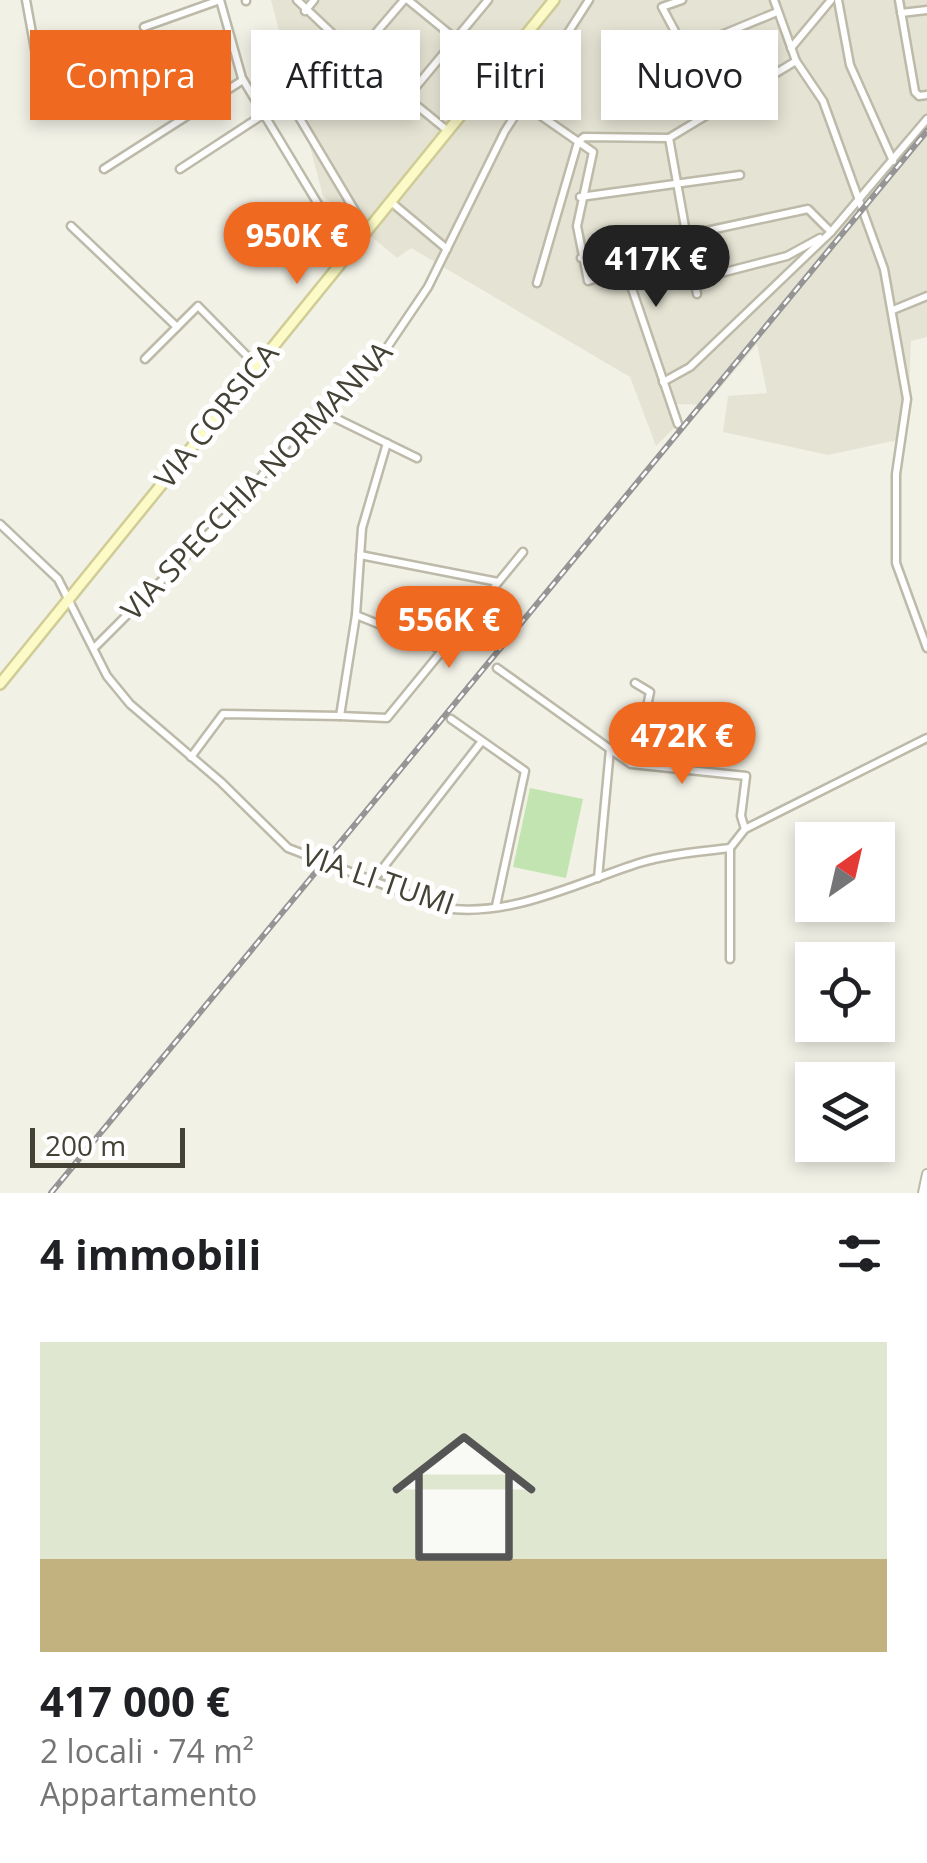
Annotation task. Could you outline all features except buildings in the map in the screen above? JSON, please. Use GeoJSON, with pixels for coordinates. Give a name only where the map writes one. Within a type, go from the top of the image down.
{"type":"FeatureCollection","features":[{"type":"Feature","properties":{"kind":"main road","name":"VIA CORSICA"},"geometry":{"type":"LineString","coordinates":[[529,30],[554,0]]}},
{"type":"Feature","properties":{"kind":"main road","name":"VIA CORSICA"},"geometry":{"type":"LineString","coordinates":[[0,684],[457,120]]}},
{"type":"Feature","properties":{"kind":"street"},"geometry":{"type":"LineString","coordinates":[[26,0],[31,30]]}},
{"type":"Feature","properties":{"kind":"street"},"geometry":{"type":"LineString","coordinates":[[144,27],[220,0],[243,80],[251,93]]}},
{"type":"Feature","properties":{"kind":"street"},"geometry":{"type":"LineString","coordinates":[[297,0],[326,30]]}},
{"type":"Feature","properties":{"kind":"street"},"geometry":{"type":"LineString","coordinates":[[304,11],[314,0]]}},
{"type":"Feature","properties":{"kind":"street"},"geometry":{"type":"LineString","coordinates":[[379,30],[406,0],[444,30]]}},
{"type":"Feature","properties":{"kind":"street"},"geometry":{"type":"LineString","coordinates":[[463,30],[488,0]]}},
{"type":"Feature","properties":{"kind":"street","name":"VIA SPECCHIA NORMANNA"},"geometry":{"type":"LineString","coordinates":[[571,30],[590,0]]}},
{"type":"Feature","properties":{"kind":"street"},"geometry":{"type":"LineString","coordinates":[[682,0],[662,8],[686,50],[777,12]]}},
{"type":"Feature","properties":{"kind":"street"},"geometry":{"type":"LineString","coordinates":[[774,0],[796,60],[823,101],[884,269],[907,400],[896,474],[896,563],[927,648]]}},
{"type":"Feature","properties":{"kind":"street"},"geometry":{"type":"LineString","coordinates":[[791,48],[834,0]]}},
{"type":"Feature","properties":{"kind":"street"},"geometry":{"type":"LineString","coordinates":[[834,0],[850,65],[893,161]]}},
{"type":"Feature","properties":{"kind":"street"},"geometry":{"type":"LineString","coordinates":[[899,0],[915,92],[927,95]]}},
{"type":"Feature","properties":{"kind":"street"},"geometry":{"type":"LineString","coordinates":[[902,13],[927,10]]}},
{"type":"Feature","properties":{"kind":"street"},"geometry":{"type":"LineString","coordinates":[[420,81],[440,58]]}},
{"type":"Feature","properties":{"kind":"street"},"geometry":{"type":"LineString","coordinates":[[537,283],[578,142],[584,138],[669,138],[796,60]]}},
{"type":"Feature","properties":{"kind":"street"},"geometry":{"type":"LineString","coordinates":[[104,169],[243,80]]}},
{"type":"Feature","properties":{"kind":"street"},"geometry":{"type":"LineString","coordinates":[[420,108],[448,131]]}},
{"type":"Feature","properties":{"kind":"street"},"geometry":{"type":"LineString","coordinates":[[180,169],[255,120]]}},
{"type":"Feature","properties":{"kind":"street"},"geometry":{"type":"LineString","coordinates":[[268,120],[327,219],[356,245]]}},
{"type":"Feature","properties":{"kind":"street"},"geometry":{"type":"LineString","coordinates":[[301,120],[367,231]]}},
{"type":"Feature","properties":{"kind":"street","name":"VIA SPECCHIA NORMANNA"},"geometry":{"type":"LineString","coordinates":[[94,648],[244,496],[290,440],[378,362],[428,287],[512,120]]}},
{"type":"Feature","properties":{"kind":"street"},"geometry":{"type":"LineString","coordinates":[[550,120],[593,152],[577,226],[588,281],[621,270],[628,276],[678,424]]}},
{"type":"Feature","properties":{"kind":"street"},"geometry":{"type":"LineString","coordinates":[[664,382],[690,367],[831,232],[927,120]]}},
{"type":"Feature","properties":{"kind":"street"},"geometry":{"type":"LineString","coordinates":[[669,138],[696,294]]}},
{"type":"Feature","properties":{"kind":"street"},"geometry":{"type":"LineString","coordinates":[[580,198],[740,175]]}},
{"type":"Feature","properties":{"kind":"street"},"geometry":{"type":"LineString","coordinates":[[391,202],[447,249]]}},
{"type":"Feature","properties":{"kind":"street"},"geometry":{"type":"LineString","coordinates":[[581,258],[808,209],[831,232]]}},
{"type":"Feature","properties":{"kind":"street"},"geometry":{"type":"LineString","coordinates":[[71,226],[177,327]]}},
{"type":"Feature","properties":{"kind":"street"},"geometry":{"type":"LineString","coordinates":[[694,280],[781,258],[831,232]]}},
{"type":"Feature","properties":{"kind":"street"},"geometry":{"type":"LineString","coordinates":[[781,258],[800,262]]}},
{"type":"Feature","properties":{"kind":"street"},"geometry":{"type":"LineString","coordinates":[[892,310],[927,296]]}},
{"type":"Feature","properties":{"kind":"street"},"geometry":{"type":"LineString","coordinates":[[144,360],[198,306],[257,366]]}},
{"type":"Feature","properties":{"kind":"street"},"geometry":{"type":"LineString","coordinates":[[320,411],[417,458]]}},
{"type":"Feature","properties":{"kind":"street"},"geometry":{"type":"LineString","coordinates":[[340,716],[356,616],[362,528],[387,443]]}},
{"type":"Feature","properties":{"kind":"street","name":"VIA LI TUMI"},"geometry":{"type":"LineString","coordinates":[[0,524],[49,568],[69,598],[107,676],[130,704],[288,848],[444,908],[466,911],[550,896],[653,859],[730,848]]}},
{"type":"Feature","properties":{"kind":"street"},"geometry":{"type":"LineString","coordinates":[[190,758],[223,714],[387,718],[523,552]]}},
{"type":"Feature","properties":{"kind":"street"},"geometry":{"type":"LineString","coordinates":[[360,555],[498,582]]}},
{"type":"Feature","properties":{"kind":"street"},"geometry":{"type":"LineString","coordinates":[[356,616],[443,650]]}},
{"type":"Feature","properties":{"kind":"street"},"geometry":{"type":"LineString","coordinates":[[497,668],[634,764],[746,776],[740,816],[744,829]]}},
{"type":"Feature","properties":{"kind":"street"},"geometry":{"type":"LineString","coordinates":[[634,764],[650,697],[648,688],[635,683]]}},
{"type":"Feature","properties":{"kind":"street"},"geometry":{"type":"LineString","coordinates":[[451,719],[525,771],[496,906]]}},
{"type":"Feature","properties":{"kind":"street"},"geometry":{"type":"LineString","coordinates":[[730,959],[730,848],[744,829],[927,738]]}},
{"type":"Feature","properties":{"kind":"street"},"geometry":{"type":"LineString","coordinates":[[372,882],[482,741]]}},
{"type":"Feature","properties":{"kind":"street"},"geometry":{"type":"LineString","coordinates":[[598,878],[610,749]]}},
{"type":"Feature","properties":{"kind":"street"},"geometry":{"type":"LineString","coordinates":[[924,1193],[927,1174]]}},
{"type":"Feature","properties":{"kind":"shaded area"},"geometry":{"type":"Polygon","coordinates":[[[271,0],[927,0],[927,337],[911,341],[907,438],[828,455],[723,432],[728,396],[767,393],[757,344],[706,405],[676,404],[676,426],[656,446],[630,377],[411,248],[397,258],[323,196],[303,120],[420,120],[420,30],[279,30],[271,0]]]}},
{"type":"Feature","properties":{"kind":"green space"},"geometry":{"type":"Polygon","coordinates":[[[530,788],[583,799],[566,878],[513,867],[530,788]]]}},
{"type":"Feature","properties":{"kind":"railway"},"geometry":{"type":"LineString","coordinates":[[51,1193],[927,131]]}}]}
